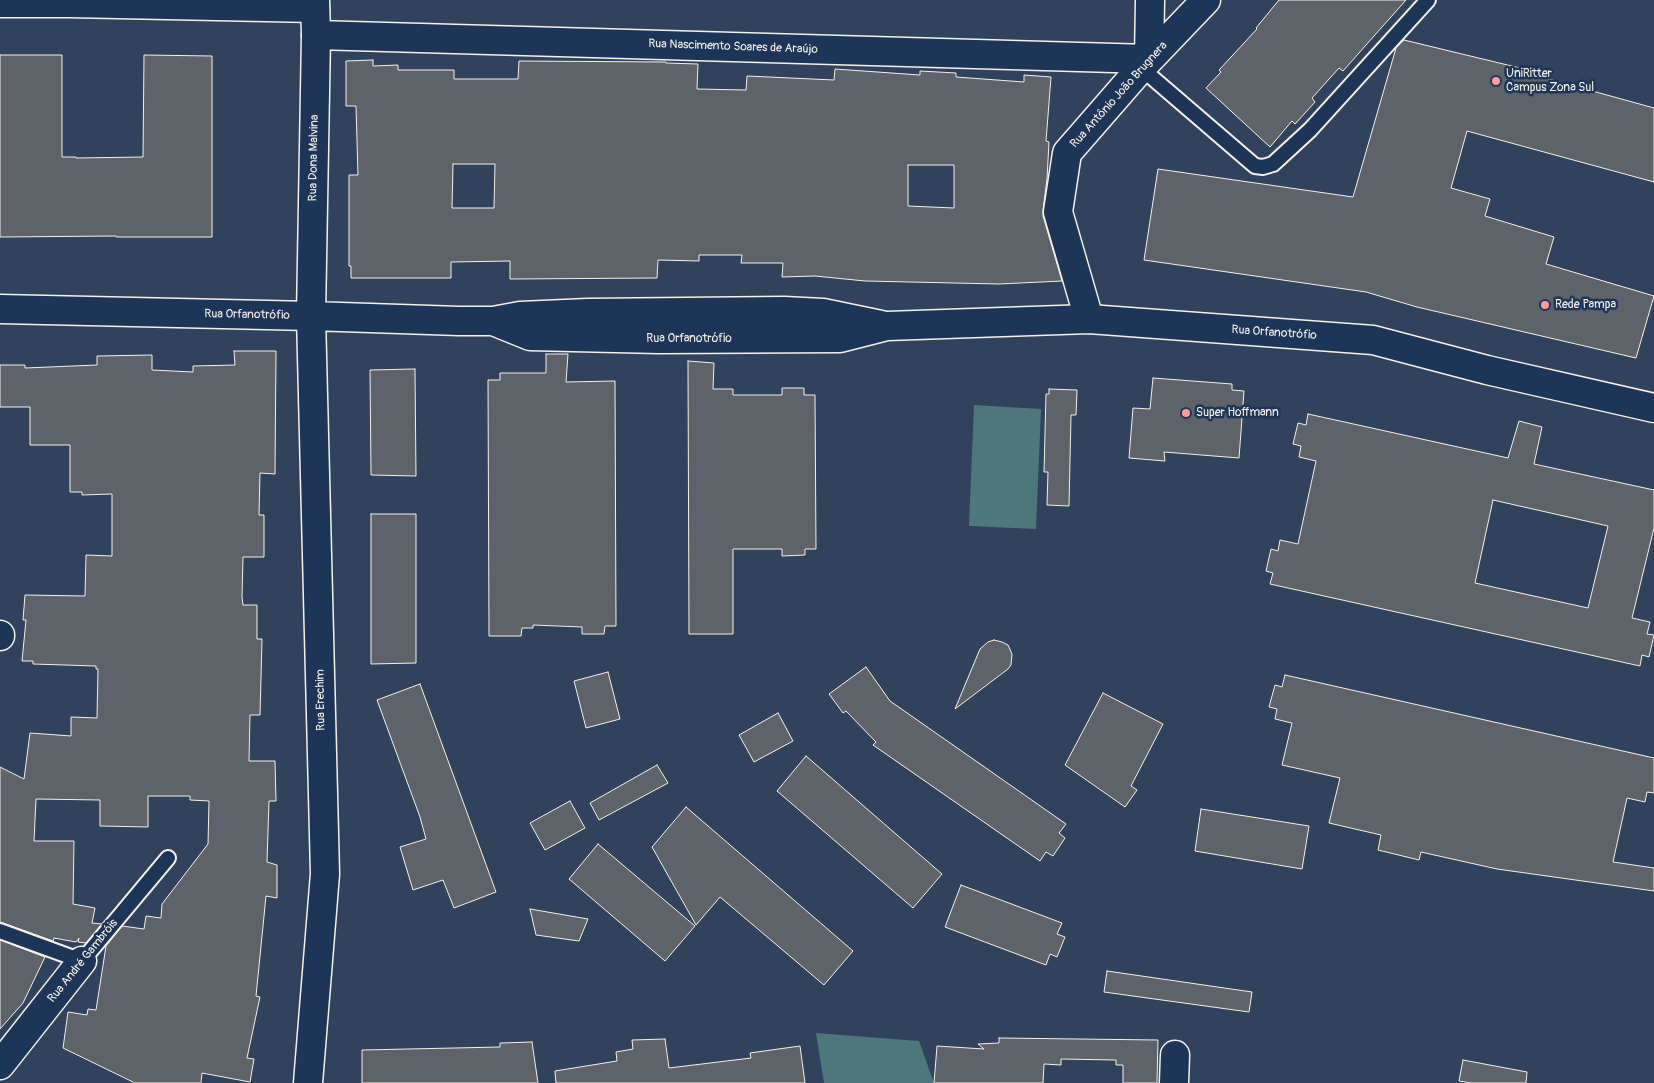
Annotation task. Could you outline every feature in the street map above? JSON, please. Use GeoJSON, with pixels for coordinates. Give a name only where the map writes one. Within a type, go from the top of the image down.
{"type":"FeatureCollection","features":[{"type":"Feature","properties":{"kind":"street"},"geometry":{"type":"LineString","coordinates":[[1145,64],[1150,0]]}},
{"type":"Feature","properties":{"kind":"street","name":"Rua Antônio João Brugnera"},"geometry":{"type":"LineString","coordinates":[[1089,319],[1058,212],[1067,153],[1145,64],[1206,0]]}},
{"type":"Feature","properties":{"kind":"street"},"geometry":{"type":"LineString","coordinates":[[0,3],[315,4]]}},
{"type":"Feature","properties":{"kind":"street","name":"Rua Dona Malvina"},"geometry":{"type":"LineString","coordinates":[[311,316],[315,4]]}},
{"type":"Feature","properties":{"kind":"street","name":"Rua Nascimento Soares de Araújo"},"geometry":{"type":"LineString","coordinates":[[316,35],[1145,64]]}},
{"type":"Feature","properties":{"kind":"street","name":"Rua Orfanotrófio"},"geometry":{"type":"LineString","coordinates":[[0,310],[459,321],[493,320],[530,336],[659,339],[840,338],[887,326],[1089,319],[1373,340],[1487,370],[1654,408]]}},
{"type":"Feature","properties":{"kind":"street","name":"Rua Erechim"},"geometry":{"type":"LineString","coordinates":[[308,1083],[325,874],[311,316]]}},
{"type":"Feature","properties":{"kind":"street","name":"Rua André Gambróis"},"geometry":{"type":"LineString","coordinates":[[0,1065],[82,961]]}},
{"type":"Feature","properties":{"kind":"street"},"geometry":{"type":"LineString","coordinates":[[1174,1083],[1175,1055]]}},
{"type":"Feature","properties":{"kind":"lane"},"geometry":{"type":"LineString","coordinates":[[1145,64],[1255,166],[1263,167],[1273,164],[1310,130],[1428,0]]}},
{"type":"Feature","properties":{"kind":"lane","name":"Rua André Gambróis"},"geometry":{"type":"LineString","coordinates":[[82,961],[168,858]]}},
{"type":"Feature","properties":{"kind":"lane"},"geometry":{"type":"LineString","coordinates":[[0,930],[82,961]]}},
{"type":"Feature","properties":{"kind":"green space"},"geometry":{"type":"Polygon","coordinates":[[[974,405],[1041,409],[1036,529],[969,526],[974,405]]]}},
{"type":"Feature","properties":{"kind":"green space"},"geometry":{"type":"Polygon","coordinates":[[[816,1033],[919,1041],[934,1083],[824,1083],[816,1033]]]}},
{"type":"Feature","properties":{"kind":"building"},"geometry":{"type":"Polygon","coordinates":[[[1279,0],[1406,0],[1343,71],[1339,68],[1312,98],[1315,102],[1295,124],[1292,121],[1270,147],[1206,88],[1221,72],[1219,70],[1257,29],[1279,0]]]}},
{"type":"Feature","properties":{"kind":"building"},"geometry":{"type":"Polygon","coordinates":[[[1404,40],[1520,68],[1520,71],[1654,108],[1654,182],[1467,131],[1451,188],[1490,199],[1485,216],[1554,237],[1546,264],[1654,296],[1636,358],[1417,307],[1366,292],[1144,260],[1158,169],[1353,197],[1396,48],[1404,40]]]}},
{"type":"Feature","properties":{"kind":"building"},"geometry":{"type":"Polygon","coordinates":[[[0,55],[62,55],[62,157],[76,158],[143,157],[144,55],[212,56],[212,237],[0,237],[0,55]]]}},
{"type":"Feature","properties":{"kind":"building"},"geometry":{"type":"Polygon","coordinates":[[[373,60],[373,66],[398,65],[398,70],[454,70],[454,79],[518,79],[519,61],[698,64],[697,89],[746,90],[747,76],[834,80],[835,69],[920,75],[920,71],[956,73],[956,77],[1024,82],[1024,75],[1051,77],[1046,141],[1049,142],[1047,179],[1043,216],[1062,281],[999,284],[865,281],[815,276],[782,277],[783,263],[741,263],[742,255],[699,255],[699,261],[658,260],[657,278],[510,279],[510,261],[451,262],[451,278],[351,278],[351,266],[349,266],[349,175],[358,175],[356,106],[346,106],[346,61],[373,60]],[[453,164],[452,208],[494,208],[495,164],[453,164]],[[908,165],[908,206],[954,208],[954,165],[908,165]]]}},
{"type":"Feature","properties":{"kind":"building"},"geometry":{"type":"Polygon","coordinates":[[[234,351],[276,351],[275,474],[260,473],[259,515],[264,515],[264,557],[243,557],[242,597],[243,605],[257,605],[257,639],[262,639],[260,715],[250,715],[249,761],[275,761],[276,801],[269,801],[267,862],[277,865],[277,898],[266,896],[256,996],[260,997],[247,1058],[254,1059],[250,1082],[202,1073],[201,1083],[135,1083],[63,1048],[68,1012],[87,1015],[88,1009],[96,1010],[106,946],[122,926],[144,929],[146,916],[161,918],[162,904],[208,844],[209,801],[190,800],[190,796],[148,796],[148,827],[100,826],[100,800],[36,799],[34,841],[74,841],[73,904],[95,908],[92,923],[102,924],[86,943],[78,942],[79,938],[76,942],[54,938],[53,941],[0,922],[0,767],[24,779],[30,733],[71,736],[71,717],[97,718],[98,669],[96,669],[96,666],[33,664],[33,661],[22,661],[26,620],[23,620],[25,595],[85,596],[86,555],[112,556],[112,494],[82,495],[82,492],[70,492],[70,445],[30,445],[30,407],[0,407],[0,365],[25,365],[25,368],[97,365],[97,356],[152,355],[152,370],[193,372],[193,366],[235,365],[234,351]]]}},
{"type":"Feature","properties":{"kind":"building"},"geometry":{"type":"Polygon","coordinates":[[[546,354],[568,354],[566,382],[615,381],[616,626],[605,626],[604,634],[582,634],[582,627],[533,625],[533,628],[522,628],[521,636],[489,636],[488,380],[500,380],[500,373],[546,373],[546,354]]]}},
{"type":"Feature","properties":{"kind":"building"},"geometry":{"type":"Polygon","coordinates":[[[688,361],[714,363],[713,389],[733,389],[733,395],[782,395],[782,388],[804,388],[804,395],[815,395],[816,549],[805,549],[805,555],[782,556],[782,549],[733,549],[733,634],[689,634],[688,361]]]}},
{"type":"Feature","properties":{"kind":"building"},"geometry":{"type":"Polygon","coordinates":[[[415,369],[416,476],[371,475],[370,370],[415,369]]]}},
{"type":"Feature","properties":{"kind":"building"},"geometry":{"type":"Polygon","coordinates":[[[1153,378],[1232,384],[1232,390],[1244,391],[1239,458],[1164,452],[1165,461],[1129,458],[1133,408],[1150,409],[1153,378]]]}},
{"type":"Feature","properties":{"kind":"building"},"geometry":{"type":"Polygon","coordinates":[[[1049,389],[1077,390],[1076,415],[1071,415],[1069,506],[1047,505],[1048,472],[1044,472],[1046,394],[1049,394],[1049,389]]]}},
{"type":"Feature","properties":{"kind":"building"},"geometry":{"type":"Polygon","coordinates":[[[1308,414],[1508,458],[1519,421],[1542,427],[1534,464],[1654,490],[1654,528],[1632,618],[1650,622],[1647,634],[1654,635],[1649,657],[1642,655],[1640,666],[1270,584],[1273,573],[1266,571],[1271,549],[1278,551],[1280,540],[1298,544],[1316,461],[1299,457],[1301,446],[1293,444],[1298,423],[1306,425],[1308,414]],[[1493,500],[1475,583],[1588,608],[1608,526],[1493,500]]]}},
{"type":"Feature","properties":{"kind":"building"},"geometry":{"type":"Polygon","coordinates":[[[371,514],[416,514],[416,663],[371,664],[371,514]]]}},
{"type":"Feature","properties":{"kind":"building"},"geometry":{"type":"Polygon","coordinates":[[[994,640],[1008,645],[1012,654],[1011,665],[955,709],[980,649],[988,642],[994,640]]]}},
{"type":"Feature","properties":{"kind":"building"},"geometry":{"type":"Polygon","coordinates":[[[866,667],[890,701],[1066,824],[1059,833],[1065,838],[1053,856],[1046,852],[1040,861],[873,745],[876,742],[846,711],[843,713],[829,694],[866,667]]]}},
{"type":"Feature","properties":{"kind":"building"},"geometry":{"type":"Polygon","coordinates":[[[608,672],[620,719],[586,728],[574,681],[608,672]]]}},
{"type":"Feature","properties":{"kind":"building"},"geometry":{"type":"Polygon","coordinates":[[[1285,675],[1654,758],[1654,793],[1647,792],[1645,802],[1627,798],[1613,862],[1654,868],[1654,891],[1497,869],[1421,852],[1419,860],[1378,850],[1381,835],[1329,823],[1340,778],[1282,765],[1292,723],[1275,719],[1277,709],[1269,707],[1275,685],[1282,687],[1285,675]]]}},
{"type":"Feature","properties":{"kind":"building"},"geometry":{"type":"Polygon","coordinates":[[[420,684],[496,892],[454,908],[443,880],[413,890],[400,847],[426,839],[420,817],[377,700],[420,684]]]}},
{"type":"Feature","properties":{"kind":"building"},"geometry":{"type":"Polygon","coordinates":[[[1103,693],[1163,724],[1131,786],[1137,790],[1125,807],[1065,765],[1103,693]]]}},
{"type":"Feature","properties":{"kind":"building"},"geometry":{"type":"Polygon","coordinates":[[[778,713],[793,741],[754,762],[739,735],[778,713]]]}},
{"type":"Feature","properties":{"kind":"building"},"geometry":{"type":"Polygon","coordinates":[[[806,756],[942,874],[913,908],[777,791],[806,756]]]}},
{"type":"Feature","properties":{"kind":"building"},"geometry":{"type":"Polygon","coordinates":[[[657,765],[668,783],[599,820],[590,803],[657,765]]]}},
{"type":"Feature","properties":{"kind":"building"},"geometry":{"type":"Polygon","coordinates":[[[570,801],[585,828],[545,850],[530,823],[570,801]]]}},
{"type":"Feature","properties":{"kind":"building"},"geometry":{"type":"Polygon","coordinates":[[[686,807],[853,951],[824,985],[720,897],[696,925],[652,847],[686,807]]]}},
{"type":"Feature","properties":{"kind":"building"},"geometry":{"type":"Polygon","coordinates":[[[1201,809],[1309,826],[1302,869],[1195,851],[1201,809]]]}},
{"type":"Feature","properties":{"kind":"building"},"geometry":{"type":"Polygon","coordinates":[[[598,844],[695,926],[665,961],[569,879],[598,844]]]}},
{"type":"Feature","properties":{"kind":"building"},"geometry":{"type":"Polygon","coordinates":[[[961,885],[1062,923],[1057,934],[1065,937],[1057,957],[1050,954],[1046,965],[945,927],[961,885]]]}},
{"type":"Feature","properties":{"kind":"building"},"geometry":{"type":"Polygon","coordinates":[[[530,909],[588,919],[579,941],[536,935],[530,909]]]}},
{"type":"Feature","properties":{"kind":"building"},"geometry":{"type":"Polygon","coordinates":[[[0,940],[45,957],[23,1003],[0,1029],[0,940]]]}},
{"type":"Feature","properties":{"kind":"building"},"geometry":{"type":"Polygon","coordinates":[[[1107,971],[1252,992],[1249,1012],[1104,992],[1107,971]]]}},
{"type":"Feature","properties":{"kind":"building"},"geometry":{"type":"Polygon","coordinates":[[[999,1038],[1158,1040],[1157,1083],[1123,1083],[1123,1065],[1116,1065],[1116,1060],[1061,1059],[1061,1065],[1044,1064],[1043,1083],[934,1083],[937,1046],[984,1049],[978,1044],[999,1043],[999,1038]]]}},
{"type":"Feature","properties":{"kind":"building"},"geometry":{"type":"Polygon","coordinates":[[[665,1039],[669,1068],[751,1058],[750,1053],[800,1046],[805,1083],[556,1083],[555,1071],[617,1061],[616,1052],[633,1049],[632,1040],[665,1039]]]}},
{"type":"Feature","properties":{"kind":"building"},"geometry":{"type":"Polygon","coordinates":[[[532,1042],[538,1083],[362,1083],[362,1050],[500,1047],[500,1043],[532,1042]]]}},
{"type":"Feature","properties":{"kind":"building"},"geometry":{"type":"Polygon","coordinates":[[[1463,1060],[1527,1072],[1526,1083],[1471,1083],[1459,1081],[1463,1060]]]}},
{"type":"Feature","properties":{"kind":"place","name":"UniRitter Campus Zona Sul"},"geometry":{"type":"Point","coordinates":[1496,81]}},
{"type":"Feature","properties":{"kind":"place","name":"Rede Pampa"},"geometry":{"type":"Point","coordinates":[1545,305]}},
{"type":"Feature","properties":{"kind":"place","name":"Super Hoffmann"},"geometry":{"type":"Point","coordinates":[1186,413]}}]}
